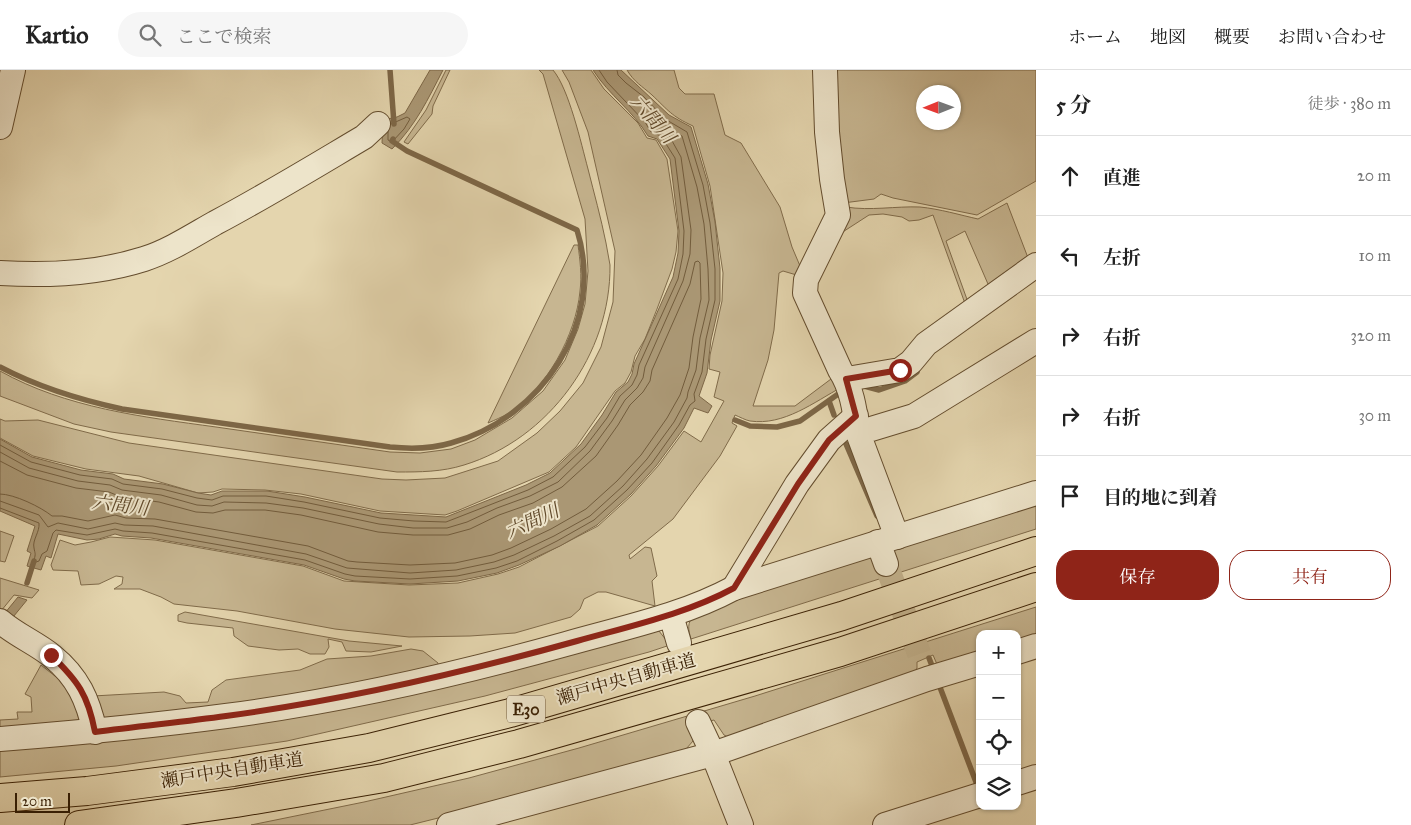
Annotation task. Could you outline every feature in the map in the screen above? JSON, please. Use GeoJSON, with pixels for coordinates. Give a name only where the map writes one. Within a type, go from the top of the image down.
{"type":"FeatureCollection","features":[{"type":"Feature","properties":{"kind":"highway","name":"瀬戸中央自動車道"},"geometry":{"type":"LineString","coordinates":[[0,798],[87,790],[233,772],[369,748],[510,713],[842,616],[1036,552]]}},
{"type":"Feature","properties":{"kind":"highway","name":"瀬戸中央自動車道"},"geometry":{"type":"LineString","coordinates":[[79,825],[236,803],[384,778],[519,744],[840,652],[1036,587]]}},
{"type":"Feature","properties":{"kind":"street"},"geometry":{"type":"LineString","coordinates":[[0,127],[13,70]]}},
{"type":"Feature","properties":{"kind":"street"},"geometry":{"type":"LineString","coordinates":[[825,70],[827,132],[838,215],[806,280],[805,293],[840,370],[846,379],[889,540]]}},
{"type":"Feature","properties":{"kind":"street"},"geometry":{"type":"LineString","coordinates":[[0,272],[29,275],[67,274],[106,268],[144,259],[173,246],[375,136]]}},
{"type":"Feature","properties":{"kind":"street"},"geometry":{"type":"LineString","coordinates":[[846,379],[900,370],[926,344],[1036,265]]}},
{"type":"Feature","properties":{"kind":"street"},"geometry":{"type":"LineString","coordinates":[[734,588],[798,484],[829,440],[860,434],[914,416],[1036,341]]}},
{"type":"Feature","properties":{"kind":"street"},"geometry":{"type":"LineString","coordinates":[[0,739],[95,732],[227,716],[372,690],[542,650],[671,615],[719,597],[734,588],[1036,493]]}},
{"type":"Feature","properties":{"kind":"street"},"geometry":{"type":"LineString","coordinates":[[671,615],[679,643]]}},
{"type":"Feature","properties":{"kind":"street"},"geometry":{"type":"LineString","coordinates":[[4,625],[51,655],[69,672],[87,699],[95,732]]}},
{"type":"Feature","properties":{"kind":"street"},"geometry":{"type":"LineString","coordinates":[[1021,651],[1036,646]]}},
{"type":"Feature","properties":{"kind":"street"},"geometry":{"type":"LineString","coordinates":[[449,825],[713,754],[931,673],[976,664]]}},
{"type":"Feature","properties":{"kind":"street"},"geometry":{"type":"LineString","coordinates":[[698,722],[713,754],[741,825]]}},
{"type":"Feature","properties":{"kind":"street"},"geometry":{"type":"LineString","coordinates":[[885,825],[976,796]]}},
{"type":"Feature","properties":{"kind":"shaded area"},"geometry":{"type":"Polygon","coordinates":[[[446,70],[450,70],[433,106],[432,114],[408,144],[404,142],[426,110],[446,70]]]}},
{"type":"Feature","properties":{"kind":"shaded area"},"geometry":{"type":"Polygon","coordinates":[[[539,70],[553,70],[564,90],[574,117],[600,215],[610,265],[608,298],[600,330],[587,361],[569,389],[548,414],[523,435],[495,453],[464,465],[447,469],[423,472],[397,472],[111,432],[74,424],[0,396],[0,371],[25,384],[51,394],[133,415],[390,452],[420,453],[451,449],[475,440],[512,418],[543,391],[565,360],[578,329],[585,304],[588,271],[585,219],[543,74],[539,70]]]}},
{"type":"Feature","properties":{"kind":"shaded area"},"geometry":{"type":"Polygon","coordinates":[[[562,70],[591,70],[604,89],[638,123],[647,138],[656,140],[667,159],[678,231],[672,269],[645,339],[635,356],[631,372],[625,383],[615,391],[576,447],[549,472],[445,515],[380,511],[301,494],[265,490],[222,489],[198,493],[139,476],[86,469],[33,456],[0,438],[0,419],[5,421],[38,420],[129,443],[382,479],[445,478],[498,461],[537,433],[560,411],[583,383],[601,347],[613,302],[615,251],[588,132],[569,82],[562,70]]]}},
{"type":"Feature","properties":{"kind":"shaded area"},"geometry":{"type":"Polygon","coordinates":[[[627,70],[674,70],[679,88],[685,94],[714,94],[725,135],[741,143],[780,207],[792,247],[803,273],[800,276],[783,271],[779,273],[774,330],[768,360],[753,406],[795,406],[835,376],[842,387],[798,412],[775,420],[763,422],[750,421],[735,415],[732,423],[737,426],[720,456],[673,519],[629,555],[630,559],[645,547],[651,548],[657,576],[652,581],[655,606],[606,592],[598,592],[584,599],[580,609],[571,617],[515,633],[409,637],[335,629],[237,611],[174,604],[140,589],[114,589],[122,584],[123,577],[116,576],[99,584],[81,585],[78,571],[53,570],[51,565],[60,540],[75,545],[110,537],[155,540],[303,566],[344,581],[409,585],[458,583],[519,567],[598,526],[631,496],[658,466],[684,431],[701,442],[724,401],[714,397],[720,372],[709,369],[710,355],[722,301],[723,273],[710,186],[693,126],[670,112],[635,81],[627,70]]]}},
{"type":"Feature","properties":{"kind":"shaded area"},"geometry":{"type":"Polygon","coordinates":[[[831,70],[1036,70],[1036,181],[977,215],[881,194],[874,199],[843,203],[831,70]]]}},
{"type":"Feature","properties":{"kind":"shaded area"},"geometry":{"type":"Polygon","coordinates":[[[1007,203],[1030,263],[967,309],[933,215],[909,221],[902,217],[883,214],[869,215],[835,237],[846,207],[864,209],[920,207],[978,219],[1007,203]],[[965,231],[946,241],[969,305],[991,291],[965,231]]]}},
{"type":"Feature","properties":{"kind":"shaded area"},"geometry":{"type":"Polygon","coordinates":[[[574,245],[578,245],[581,285],[573,325],[566,342],[536,390],[509,413],[488,423],[574,245]]]}},
{"type":"Feature","properties":{"kind":"shaded area"},"geometry":{"type":"Polygon","coordinates":[[[1036,499],[1036,529],[691,639],[689,626],[694,615],[798,577],[871,554],[894,554],[893,545],[1036,499]]]}},
{"type":"Feature","properties":{"kind":"shaded area"},"geometry":{"type":"Polygon","coordinates":[[[0,531],[14,536],[5,562],[0,561],[0,531]]]}},
{"type":"Feature","properties":{"kind":"shaded area"},"geometry":{"type":"Polygon","coordinates":[[[0,578],[39,590],[32,598],[14,595],[1,611],[0,578]]]}},
{"type":"Feature","properties":{"kind":"shaded area"},"geometry":{"type":"Polygon","coordinates":[[[1036,607],[1036,634],[1021,640],[1021,630],[976,630],[976,655],[939,669],[933,655],[917,662],[914,675],[730,738],[724,735],[714,720],[694,725],[693,741],[686,749],[539,793],[410,825],[251,825],[469,778],[755,696],[1036,607]]]}},
{"type":"Feature","properties":{"kind":"shaded area"},"geometry":{"type":"Polygon","coordinates":[[[185,612],[349,641],[402,646],[371,652],[346,651],[342,642],[328,639],[329,647],[325,654],[310,654],[298,649],[279,650],[248,646],[234,636],[233,628],[178,621],[178,615],[185,612]]]}},
{"type":"Feature","properties":{"kind":"shaded area"},"geometry":{"type":"Polygon","coordinates":[[[650,627],[659,631],[670,645],[485,696],[287,741],[116,766],[0,777],[0,745],[82,740],[650,627]]]}},
{"type":"Feature","properties":{"kind":"shaded area"},"geometry":{"type":"Polygon","coordinates":[[[411,649],[423,651],[438,663],[438,667],[321,692],[103,722],[93,696],[164,692],[180,696],[186,703],[208,702],[212,690],[226,680],[300,670],[327,659],[371,656],[411,649]]]}},
{"type":"Feature","properties":{"kind":"shaded area"},"geometry":{"type":"Polygon","coordinates":[[[41,665],[70,688],[84,725],[0,730],[0,720],[18,719],[17,712],[32,712],[31,697],[25,694],[41,665]]]}},
{"type":"Feature","properties":{"kind":"water"},"geometry":{"type":"Polygon","coordinates":[[[430,70],[443,70],[415,121],[392,149],[382,143],[383,120],[405,113],[430,70]]]}},
{"type":"Feature","properties":{"kind":"water","name":"六間川"},"geometry":{"type":"Polygon","coordinates":[[[593,70],[621,70],[669,115],[691,127],[708,184],[715,222],[720,268],[720,301],[711,340],[707,373],[699,396],[712,406],[708,413],[694,408],[684,428],[656,466],[631,494],[597,525],[560,546],[519,565],[497,573],[458,581],[410,584],[355,581],[304,565],[151,538],[115,534],[99,539],[87,540],[58,534],[51,558],[46,556],[41,570],[27,566],[31,553],[27,551],[35,526],[0,511],[0,439],[32,457],[81,470],[113,474],[124,479],[163,484],[211,495],[222,491],[267,491],[381,513],[446,517],[526,485],[550,473],[581,444],[616,392],[628,382],[634,364],[673,277],[678,253],[679,231],[670,159],[657,139],[648,136],[593,70]]]}},
{"type":"Feature","properties":{"kind":"water"},"geometry":{"type":"Polygon","coordinates":[[[18,597],[27,600],[0,633],[0,619],[18,597]]]}},
{"type":"Feature","properties":{"kind":"waterway"},"geometry":{"type":"LineString","coordinates":[[390,70],[394,124]]}},
{"type":"Feature","properties":{"kind":"waterway"},"geometry":{"type":"LineString","coordinates":[[0,367],[29,381],[59,392],[122,409],[390,447],[436,446],[451,443],[484,430],[513,412],[539,389],[559,362],[574,332],[582,299],[584,265],[577,230],[407,151],[392,141],[393,139]]}},
{"type":"Feature","properties":{"kind":"waterway"},"geometry":{"type":"LineString","coordinates":[[864,386],[879,390],[905,381],[917,372]]}},
{"type":"Feature","properties":{"kind":"waterway"},"geometry":{"type":"LineString","coordinates":[[735,420],[750,426],[777,427],[800,421],[841,392]]}},
{"type":"Feature","properties":{"kind":"waterway"},"geometry":{"type":"LineString","coordinates":[[829,401],[834,415]]}},
{"type":"Feature","properties":{"kind":"waterway"},"geometry":{"type":"LineString","coordinates":[[846,444],[877,516]]}},
{"type":"Feature","properties":{"kind":"waterway"},"geometry":{"type":"LineString","coordinates":[[27,583],[34,561]]}},
{"type":"Feature","properties":{"kind":"waterway"},"geometry":{"type":"LineString","coordinates":[[929,658],[934,671]]}},
{"type":"Feature","properties":{"kind":"waterway"},"geometry":{"type":"LineString","coordinates":[[938,682],[976,782]]}},
{"type":"Feature","properties":{"kind":"tunnel"},"geometry":{"type":"LineString","coordinates":[[886,564],[921,659]]}},
{"type":"Feature","properties":{"kind":"tunnel"},"geometry":{"type":"LineString","coordinates":[[679,645],[698,722]]}},
{"type":"Feature","properties":{"kind":"route"},"geometry":{"type":"LineString","coordinates":[[51,655],[69,672],[87,699],[95,732],[227,716],[423,680],[671,615],[719,597],[734,588],[798,484],[829,440],[856,416],[846,379],[900,370]]}}]}
